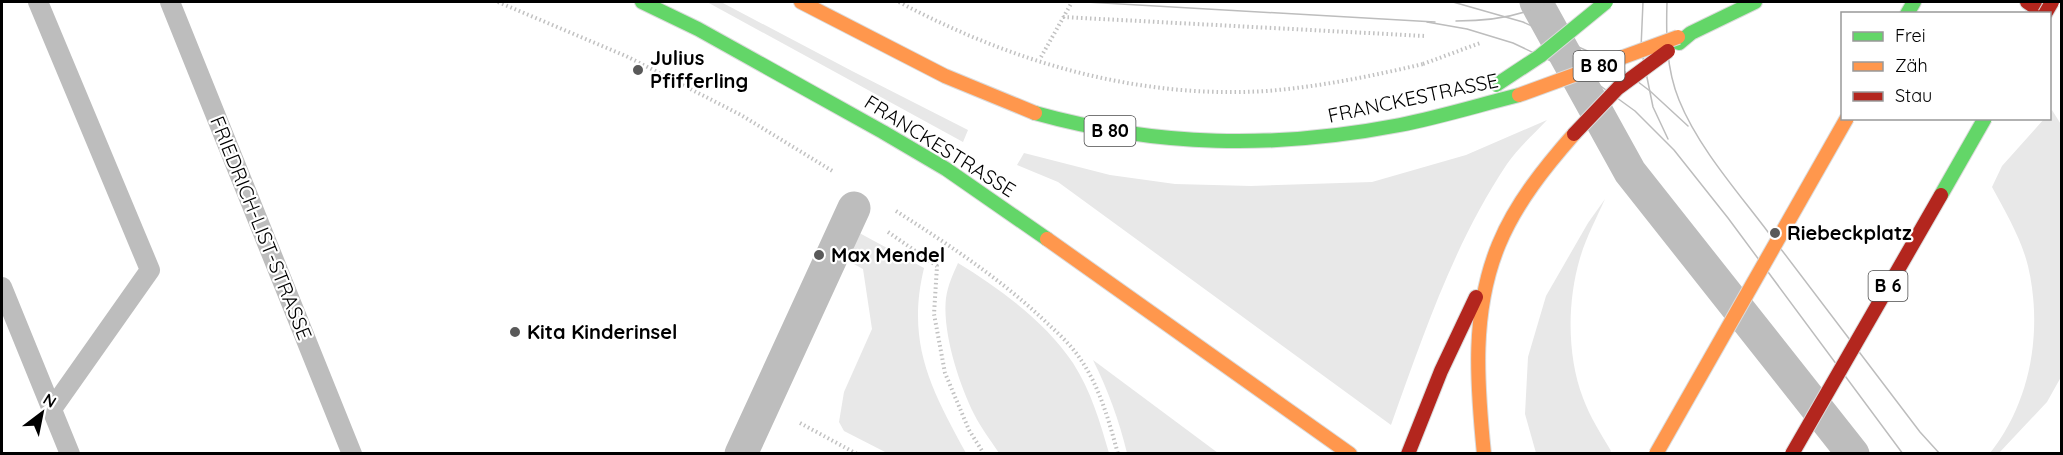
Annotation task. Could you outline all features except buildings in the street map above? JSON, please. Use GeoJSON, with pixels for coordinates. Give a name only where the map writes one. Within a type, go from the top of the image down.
{"type":"FeatureCollection","features":[{"type":"Feature","properties":{"kind":"main road","name":"FRANCKESTRASSE"},"geometry":{"type":"LineString","coordinates":[[642,2],[698,29],[946,169],[1350,453]]}},
{"type":"Feature","properties":{"kind":"main road","name":"FRANCKESTRASSE"},"geometry":{"type":"LineString","coordinates":[[801,2],[973,89],[1035,113],[1102,129],[1170,139],[1263,141],[1325,137],[1372,130],[1519,95],[1683,38]]}},
{"type":"Feature","properties":{"kind":"main road","name":"B 80"},"geometry":{"type":"LineString","coordinates":[[1444,114],[1497,85],[1540,56],[1606,2]]}},
{"type":"Feature","properties":{"kind":"main road","name":"B 80"},"geometry":{"type":"LineString","coordinates":[[1683,38],[1755,2]]}},
{"type":"Feature","properties":{"kind":"main road"},"geometry":{"type":"LineString","coordinates":[[2027,2],[2043,12]]}},
{"type":"Feature","properties":{"kind":"main road"},"geometry":{"type":"LineString","coordinates":[[1408,453],[1441,371],[1511,221],[1535,183],[1553,157],[1618,88],[1683,38],[1710,9]]}},
{"type":"Feature","properties":{"kind":"main road"},"geometry":{"type":"LineString","coordinates":[[1656,453],[1846,120]]}},
{"type":"Feature","properties":{"kind":"main road","name":"B 6"},"geometry":{"type":"LineString","coordinates":[[1792,453],[1984,120]]}},
{"type":"Feature","properties":{"kind":"main road"},"geometry":{"type":"LineString","coordinates":[[1484,453],[1477,363],[1482,314],[1493,260]]}},
{"type":"Feature","properties":{"kind":"street"},"geometry":{"type":"LineString","coordinates":[[1536,2],[1630,172],[1853,453]]}},
{"type":"Feature","properties":{"kind":"street"},"geometry":{"type":"LineString","coordinates":[[741,453],[854,208]]}},
{"type":"Feature","properties":{"kind":"lane"},"geometry":{"type":"LineString","coordinates":[[38,2],[150,270],[52,409]]}},
{"type":"Feature","properties":{"kind":"lane","name":"FRIEDRICH-LIST-STRASSE"},"geometry":{"type":"LineString","coordinates":[[170,2],[352,453]]}},
{"type":"Feature","properties":{"kind":"lane"},"geometry":{"type":"LineString","coordinates":[[2,287],[70,453]]}},
{"type":"Feature","properties":{"kind":"path"},"geometry":{"type":"LineString","coordinates":[[899,2],[977,39],[1022,56],[1070,72],[1130,84],[1224,92],[1267,91],[1374,75],[1423,64]]}},
{"type":"Feature","properties":{"kind":"path"},"geometry":{"type":"LineString","coordinates":[[1041,57],[1072,2]]}},
{"type":"Feature","properties":{"kind":"path"},"geometry":{"type":"LineString","coordinates":[[1063,17],[1425,36]]}},
{"type":"Feature","properties":{"kind":"path"},"geometry":{"type":"LineString","coordinates":[[854,208],[937,266],[934,314],[945,373],[969,430],[984,453]]}},
{"type":"Feature","properties":{"kind":"path"},"geometry":{"type":"LineString","coordinates":[[765,404],[857,453]]}},
{"type":"Feature","properties":{"kind":"shaded area"},"geometry":{"type":"Polygon","coordinates":[[[707,2],[721,2],[968,130],[963,142],[707,2]]]}},
{"type":"Feature","properties":{"kind":"shaded area"},"geometry":{"type":"Polygon","coordinates":[[[2052,110],[2062,126],[2061,377],[2047,402],[1999,453],[1990,453],[2004,433],[2024,388],[2030,364],[2034,315],[2025,256],[2013,226],[1992,187],[2002,166],[2043,120],[2051,120],[2052,110]]]}},
{"type":"Feature","properties":{"kind":"shaded area"},"geometry":{"type":"Polygon","coordinates":[[[1547,120],[1507,164],[1471,226],[1441,291],[1391,425],[1058,182],[1017,165],[1024,153],[1110,175],[1175,184],[1251,186],[1372,182],[1466,155],[1547,120]]]}},
{"type":"Feature","properties":{"kind":"shaded area"},"geometry":{"type":"Polygon","coordinates":[[[1605,199],[1580,258],[1573,293],[1571,329],[1574,365],[1583,398],[1592,419],[1611,451],[1609,454],[1536,453],[1525,414],[1528,357],[1546,296],[1588,223],[1605,199]]]}},
{"type":"Feature","properties":{"kind":"shaded area"},"geometry":{"type":"Polygon","coordinates":[[[852,229],[924,268],[919,295],[920,343],[925,365],[942,408],[966,453],[887,453],[844,431],[839,422],[844,392],[872,329],[863,269],[839,256],[852,229]]]}},
{"type":"Feature","properties":{"kind":"shaded area"},"geometry":{"type":"Polygon","coordinates":[[[958,263],[1021,307],[1062,348],[1073,363],[1090,396],[1109,453],[999,453],[968,402],[949,342],[945,312],[946,298],[958,263]]]}},
{"type":"Feature","properties":{"kind":"shaded area"},"geometry":{"type":"Polygon","coordinates":[[[1093,360],[1218,453],[1127,453],[1113,405],[1093,360]]]}},
{"type":"Feature","properties":{"kind":"tram line"},"geometry":{"type":"LineString","coordinates":[[1086,2],[1435,22]]}},
{"type":"Feature","properties":{"kind":"tram line"},"geometry":{"type":"LineString","coordinates":[[1453,2],[1523,22],[1612,62],[1650,91],[1688,126]]}},
{"type":"Feature","properties":{"kind":"tram line"},"geometry":{"type":"LineString","coordinates":[[1456,21],[1504,17],[1549,2]]}},
{"type":"Feature","properties":{"kind":"tram line"},"geometry":{"type":"LineString","coordinates":[[1643,2],[1641,48],[1653,107],[1668,139]]}},
{"type":"Feature","properties":{"kind":"tram line"},"geometry":{"type":"LineString","coordinates":[[1667,2],[1669,64],[1675,88],[1687,117],[1707,152],[1920,432],[1940,454]]}},
{"type":"Feature","properties":{"kind":"tram line"},"geometry":{"type":"LineString","coordinates":[[1427,22],[1467,29],[1513,43],[1595,82],[1635,111],[1674,150],[1728,218],[1903,454]]}},
{"type":"Feature","properties":{"kind":"traffic: fast"},"geometry":{"type":"LineString","coordinates":[[642,2],[698,29],[883,132],[946,169],[1047,239]]}},
{"type":"Feature","properties":{"kind":"traffic: fast"},"geometry":{"type":"LineString","coordinates":[[1496,85],[1540,56],[1606,2]]}},
{"type":"Feature","properties":{"kind":"traffic: fast"},"geometry":{"type":"LineString","coordinates":[[1679,43],[1691,33],[1755,2]]}},
{"type":"Feature","properties":{"kind":"traffic: fast"},"geometry":{"type":"LineString","coordinates":[[1908,12],[1914,2]]}},
{"type":"Feature","properties":{"kind":"traffic: fast"},"geometry":{"type":"LineString","coordinates":[[1035,113],[1126,133],[1216,141],[1262,141],[1353,133],[1400,125],[1519,95]]}},
{"type":"Feature","properties":{"kind":"traffic: fast"},"geometry":{"type":"LineString","coordinates":[[1941,195],[1984,120]]}},
{"type":"Feature","properties":{"kind":"traffic: slow"},"geometry":{"type":"LineString","coordinates":[[801,2],[945,76],[1035,113]]}},
{"type":"Feature","properties":{"kind":"traffic: slow"},"geometry":{"type":"LineString","coordinates":[[1519,95],[1678,37]]}},
{"type":"Feature","properties":{"kind":"traffic: slow"},"geometry":{"type":"LineString","coordinates":[[1656,454],[1846,120]]}},
{"type":"Feature","properties":{"kind":"traffic: slow"},"geometry":{"type":"LineString","coordinates":[[1484,454],[1479,401],[1478,348],[1480,321],[1490,269],[1514,214],[1542,172],[1574,134]]}},
{"type":"Feature","properties":{"kind":"traffic: slow"},"geometry":{"type":"LineString","coordinates":[[1047,239],[1350,454]]}},
{"type":"Feature","properties":{"kind":"traffic: jam"},"geometry":{"type":"LineString","coordinates":[[2027,2],[2042,12]]}},
{"type":"Feature","properties":{"kind":"traffic: jam"},"geometry":{"type":"LineString","coordinates":[[2046,12],[2052,2]]}},
{"type":"Feature","properties":{"kind":"traffic: jam"},"geometry":{"type":"LineString","coordinates":[[1574,134],[1618,88],[1668,51]]}},
{"type":"Feature","properties":{"kind":"traffic: jam"},"geometry":{"type":"LineString","coordinates":[[1792,454],[1941,195]]}},
{"type":"Feature","properties":{"kind":"traffic: jam"},"geometry":{"type":"LineString","coordinates":[[1408,454],[1441,371],[1476,297]]}},
{"type":"Feature","properties":{"kind":"place","name":"Julius Pfifferling"},"geometry":{"type":"Point","coordinates":[638,70]}},
{"type":"Feature","properties":{"kind":"place","name":"Riebeckplatz"},"geometry":{"type":"Point","coordinates":[1775,233]}},
{"type":"Feature","properties":{"kind":"place","name":"Max Mendel"},"geometry":{"type":"Point","coordinates":[819,255]}},
{"type":"Feature","properties":{"kind":"place","name":"Kita Kinderinsel"},"geometry":{"type":"Point","coordinates":[515,332]}}]}
